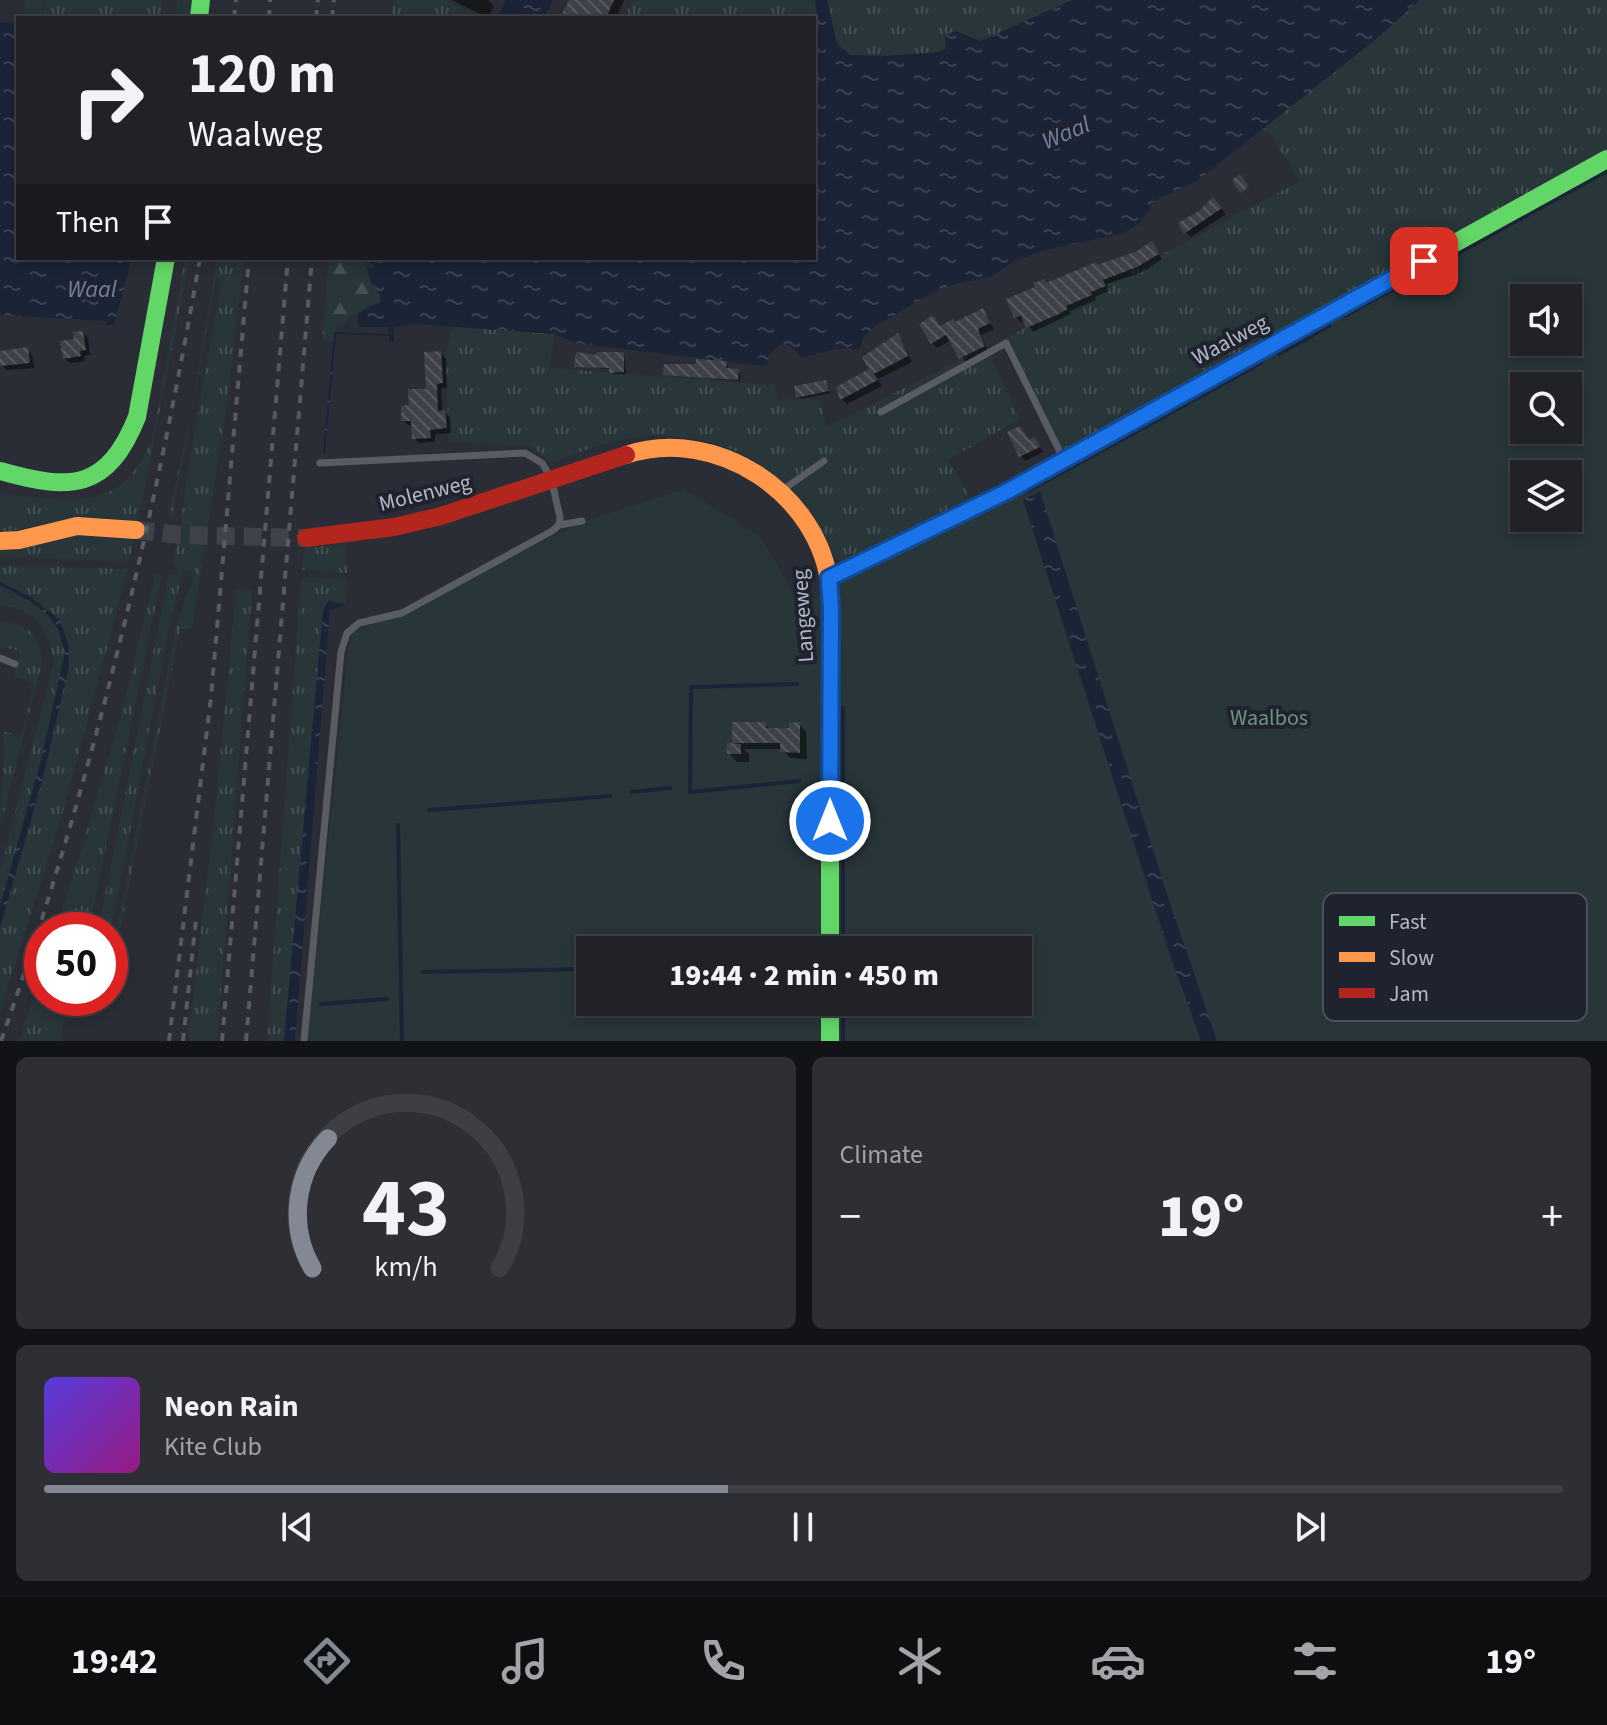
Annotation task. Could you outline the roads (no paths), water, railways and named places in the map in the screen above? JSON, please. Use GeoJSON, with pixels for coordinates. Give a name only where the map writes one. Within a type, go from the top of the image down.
{"type":"FeatureCollection","features":[{"type":"Feature","properties":{"kind":"street","name":"Waalweg"},"geometry":{"type":"LineString","coordinates":[[829,578],[974,508],[1064,460],[1607,159]]}},
{"type":"Feature","properties":{"kind":"street"},"geometry":{"type":"LineString","coordinates":[[0,471],[31,479],[70,482],[104,473],[118,460],[130,441],[137,417],[166,260]]}},
{"type":"Feature","properties":{"kind":"street","name":"Langeweg"},"geometry":{"type":"LineString","coordinates":[[551,478],[611,458],[663,447],[715,454],[760,476],[779,492],[812,533],[829,578],[830,936]]}},
{"type":"Feature","properties":{"kind":"street","name":"Molenweg"},"geometry":{"type":"LineString","coordinates":[[306,538],[345,535],[420,521],[476,506],[551,478]]}},
{"type":"Feature","properties":{"kind":"street"},"geometry":{"type":"LineString","coordinates":[[0,541],[43,535],[76,526],[102,525],[136,530]]}},
{"type":"Feature","properties":{"kind":"street"},"geometry":{"type":"LineString","coordinates":[[830,1016],[830,1041]]}},
{"type":"Feature","properties":{"kind":"lane"},"geometry":{"type":"LineString","coordinates":[[881,412],[1006,343],[1064,460]]}},
{"type":"Feature","properties":{"kind":"lane"},"geometry":{"type":"LineString","coordinates":[[320,463],[525,453],[542,463],[551,478],[559,525]]}},
{"type":"Feature","properties":{"kind":"lane"},"geometry":{"type":"LineString","coordinates":[[779,492],[824,461]]}},
{"type":"Feature","properties":{"kind":"lane"},"geometry":{"type":"LineString","coordinates":[[304,1041],[341,652],[347,633],[368,619],[402,613],[559,525],[582,521]]}},
{"type":"Feature","properties":{"kind":"lane"},"geometry":{"type":"LineString","coordinates":[[0,658],[15,664]]}},
{"type":"Feature","properties":{"kind":"water"},"geometry":{"type":"Polygon","coordinates":[[[506,0],[553,0],[545,16],[498,16],[506,0]]]}},
{"type":"Feature","properties":{"kind":"water"},"geometry":{"type":"Polygon","coordinates":[[[815,0],[827,0],[837,44],[850,55],[885,56],[939,52],[946,49],[945,36],[955,31],[981,41],[1072,0],[1420,0],[1375,40],[1198,180],[1154,201],[1139,224],[1124,233],[1041,251],[1013,262],[991,277],[958,283],[932,293],[874,327],[863,338],[859,350],[838,349],[802,358],[783,343],[768,355],[768,364],[762,366],[575,343],[555,334],[415,324],[394,327],[394,342],[389,342],[389,336],[336,334],[323,455],[334,332],[389,334],[388,327],[358,327],[358,313],[380,302],[380,294],[372,284],[367,268],[370,266],[372,270],[374,266],[366,260],[816,260],[818,23],[815,0]]]}},
{"type":"Feature","properties":{"kind":"water","name":"Waal"},"geometry":{"type":"Polygon","coordinates":[[[0,22],[16,24],[16,260],[131,260],[114,325],[107,325],[105,321],[0,315],[0,22]]]}},
{"type":"Feature","properties":{"kind":"water"},"geometry":{"type":"Polygon","coordinates":[[[1040,491],[1165,888],[1217,1041],[1201,1041],[1168,949],[1023,500],[1040,491]]]}},
{"type":"Feature","properties":{"kind":"water"},"geometry":{"type":"Polygon","coordinates":[[[0,582],[32,598],[59,619],[68,643],[69,666],[42,782],[0,928],[0,906],[41,760],[65,652],[58,629],[47,614],[0,585],[0,582]]]}},
{"type":"Feature","properties":{"kind":"water"},"geometry":{"type":"Polygon","coordinates":[[[329,600],[346,605],[330,610],[295,1041],[284,1041],[323,610],[329,600]]]}},
{"type":"Feature","properties":{"kind":"waterway"},"geometry":{"type":"LineString","coordinates":[[1345,316],[1607,171]]}},
{"type":"Feature","properties":{"kind":"waterway"},"geometry":{"type":"LineString","coordinates":[[1279,354],[1329,326]]}},
{"type":"Feature","properties":{"kind":"waterway"},"geometry":{"type":"LineString","coordinates":[[1028,491],[1261,363]]}},
{"type":"Feature","properties":{"kind":"waterway"},"geometry":{"type":"LineString","coordinates":[[797,684],[691,687],[690,792],[799,781]]}},
{"type":"Feature","properties":{"kind":"waterway"},"geometry":{"type":"LineString","coordinates":[[843,708],[843,936]]}},
{"type":"Feature","properties":{"kind":"waterway"},"geometry":{"type":"LineString","coordinates":[[632,792],[670,788]]}},
{"type":"Feature","properties":{"kind":"waterway"},"geometry":{"type":"LineString","coordinates":[[429,810],[610,796]]}},
{"type":"Feature","properties":{"kind":"waterway"},"geometry":{"type":"LineString","coordinates":[[398,825],[402,1041]]}},
{"type":"Feature","properties":{"kind":"waterway"},"geometry":{"type":"LineString","coordinates":[[423,972],[576,969]]}},
{"type":"Feature","properties":{"kind":"waterway"},"geometry":{"type":"LineString","coordinates":[[321,1004],[387,999]]}},
{"type":"Feature","properties":{"kind":"waterway"},"geometry":{"type":"LineString","coordinates":[[843,1016],[843,1041]]}},
{"type":"Feature","properties":{"kind":"tunnel"},"geometry":{"type":"LineString","coordinates":[[136,530],[180,535],[306,538]]}},
{"type":"Feature","properties":{"kind":"railway"},"geometry":{"type":"LineString","coordinates":[[234,16],[236,0]]}},
{"type":"Feature","properties":{"kind":"railway"},"geometry":{"type":"LineString","coordinates":[[269,16],[270,0]]}},
{"type":"Feature","properties":{"kind":"railway"},"geometry":{"type":"LineString","coordinates":[[316,16],[318,0]]}},
{"type":"Feature","properties":{"kind":"railway"},"geometry":{"type":"LineString","coordinates":[[332,16],[334,0]]}},
{"type":"Feature","properties":{"kind":"railway"},"geometry":{"type":"LineString","coordinates":[[1,1041],[64,848],[117,654],[162,457],[200,260]]}},
{"type":"Feature","properties":{"kind":"railway"},"geometry":{"type":"LineString","coordinates":[[169,1041],[211,697],[249,260]]}},
{"type":"Feature","properties":{"kind":"railway"},"geometry":{"type":"LineString","coordinates":[[222,1041],[288,260]]}},
{"type":"Feature","properties":{"kind":"railway"},"geometry":{"type":"LineString","coordinates":[[246,1041],[312,260]]}},
{"type":"Feature","properties":{"kind":"railway"},"geometry":{"type":"LineString","coordinates":[[183,1041],[196,919]]}},
{"type":"Feature","properties":{"kind":"park label","name":"Waalbos"},"geometry":{"type":"Point","coordinates":[1269,718]}}]}
